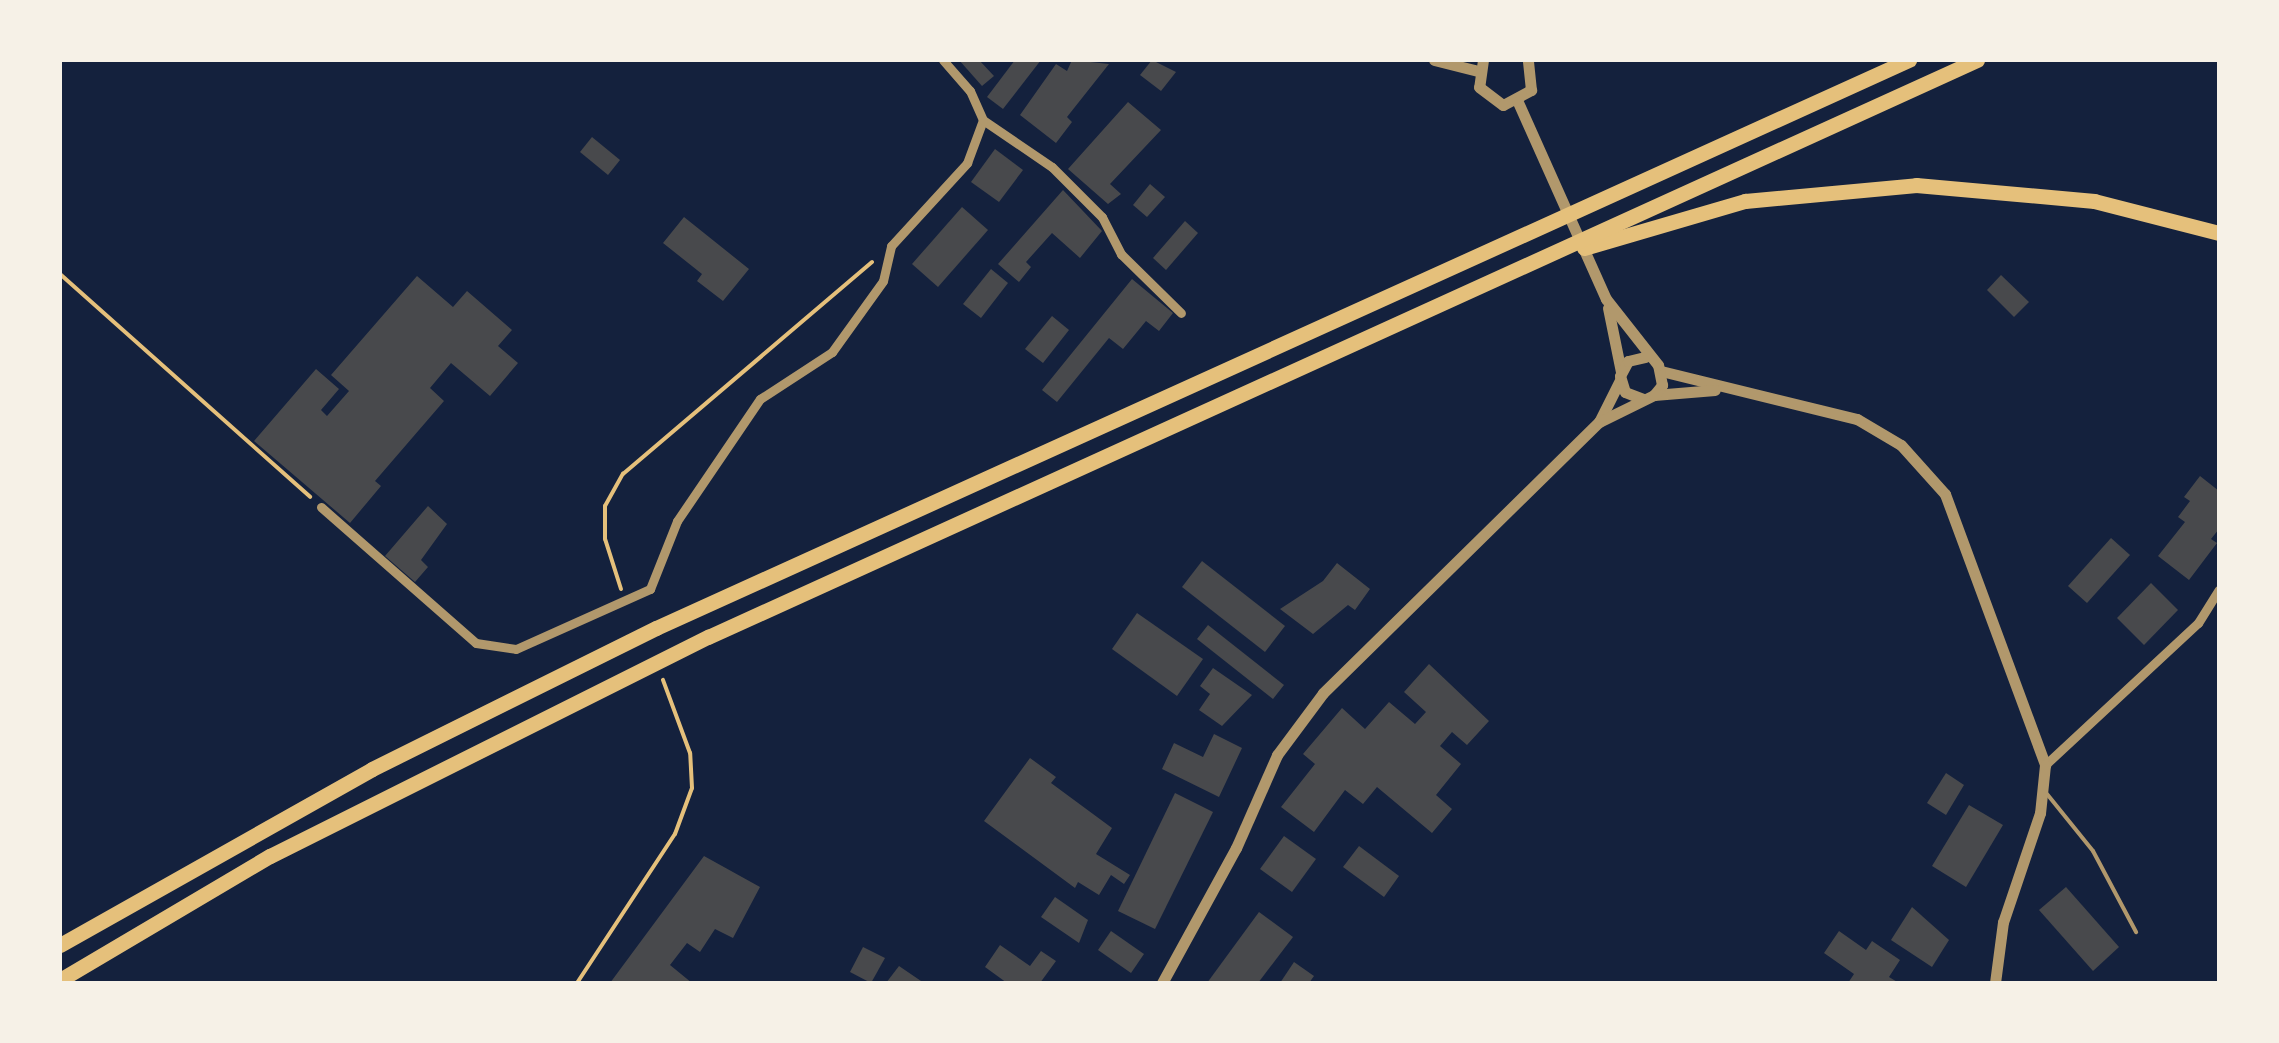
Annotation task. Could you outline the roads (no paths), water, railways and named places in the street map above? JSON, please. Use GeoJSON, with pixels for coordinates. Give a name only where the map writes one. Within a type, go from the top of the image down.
{"type":"FeatureCollection","features":[{"type":"Feature","properties":{"kind":"highway"},"geometry":{"type":"LineString","coordinates":[[60,945],[324,794],[656,628],[1909,60]]}},
{"type":"Feature","properties":{"kind":"highway"},"geometry":{"type":"LineString","coordinates":[[60,980],[322,828],[708,636],[1977,60]]}},
{"type":"Feature","properties":{"kind":"highway"},"geometry":{"type":"LineString","coordinates":[[1513,271],[1745,202],[1852,189],[2006,189],[2094,201],[2219,232]]}},
{"type":"Feature","properties":{"kind":"street"},"geometry":{"type":"LineString","coordinates":[[943,60],[970,91],[983,120],[1052,167],[1102,216],[1121,254],[1181,312]]}},
{"type":"Feature","properties":{"kind":"street"},"geometry":{"type":"LineString","coordinates":[[1434,60],[1481,65],[1488,100],[1518,102]]}},
{"type":"Feature","properties":{"kind":"street"},"geometry":{"type":"LineString","coordinates":[[1518,102],[1534,82],[1528,60]]}},
{"type":"Feature","properties":{"kind":"street"},"geometry":{"type":"LineString","coordinates":[[1518,102],[1606,299],[1646,357],[1661,371],[1719,390],[1856,419],[1901,445],[1934,478],[1968,550],[2044,765],[2044,790],[2002,922],[1994,983]]}},
{"type":"Feature","properties":{"kind":"street"},"geometry":{"type":"LineString","coordinates":[[321,507],[476,643],[501,649],[612,611],[650,590],[677,521],[760,399],[832,352],[883,281],[891,246],[967,163],[983,120]]}},
{"type":"Feature","properties":{"kind":"street"},"geometry":{"type":"LineString","coordinates":[[1606,299],[1625,392],[1648,398]]}},
{"type":"Feature","properties":{"kind":"street"},"geometry":{"type":"LineString","coordinates":[[1598,422],[1634,358],[1646,357]]}},
{"type":"Feature","properties":{"kind":"street"},"geometry":{"type":"LineString","coordinates":[[1648,398],[1661,371]]}},
{"type":"Feature","properties":{"kind":"street"},"geometry":{"type":"LineString","coordinates":[[1162,983],[1236,848],[1277,755],[1322,693],[1598,422],[1648,398],[1719,390]]}},
{"type":"Feature","properties":{"kind":"street"},"geometry":{"type":"LineString","coordinates":[[2044,765],[2198,622],[2219,590]]}},
{"type":"Feature","properties":{"kind":"lane"},"geometry":{"type":"LineString","coordinates":[[2044,790],[2094,851],[2136,932]]}}]}
